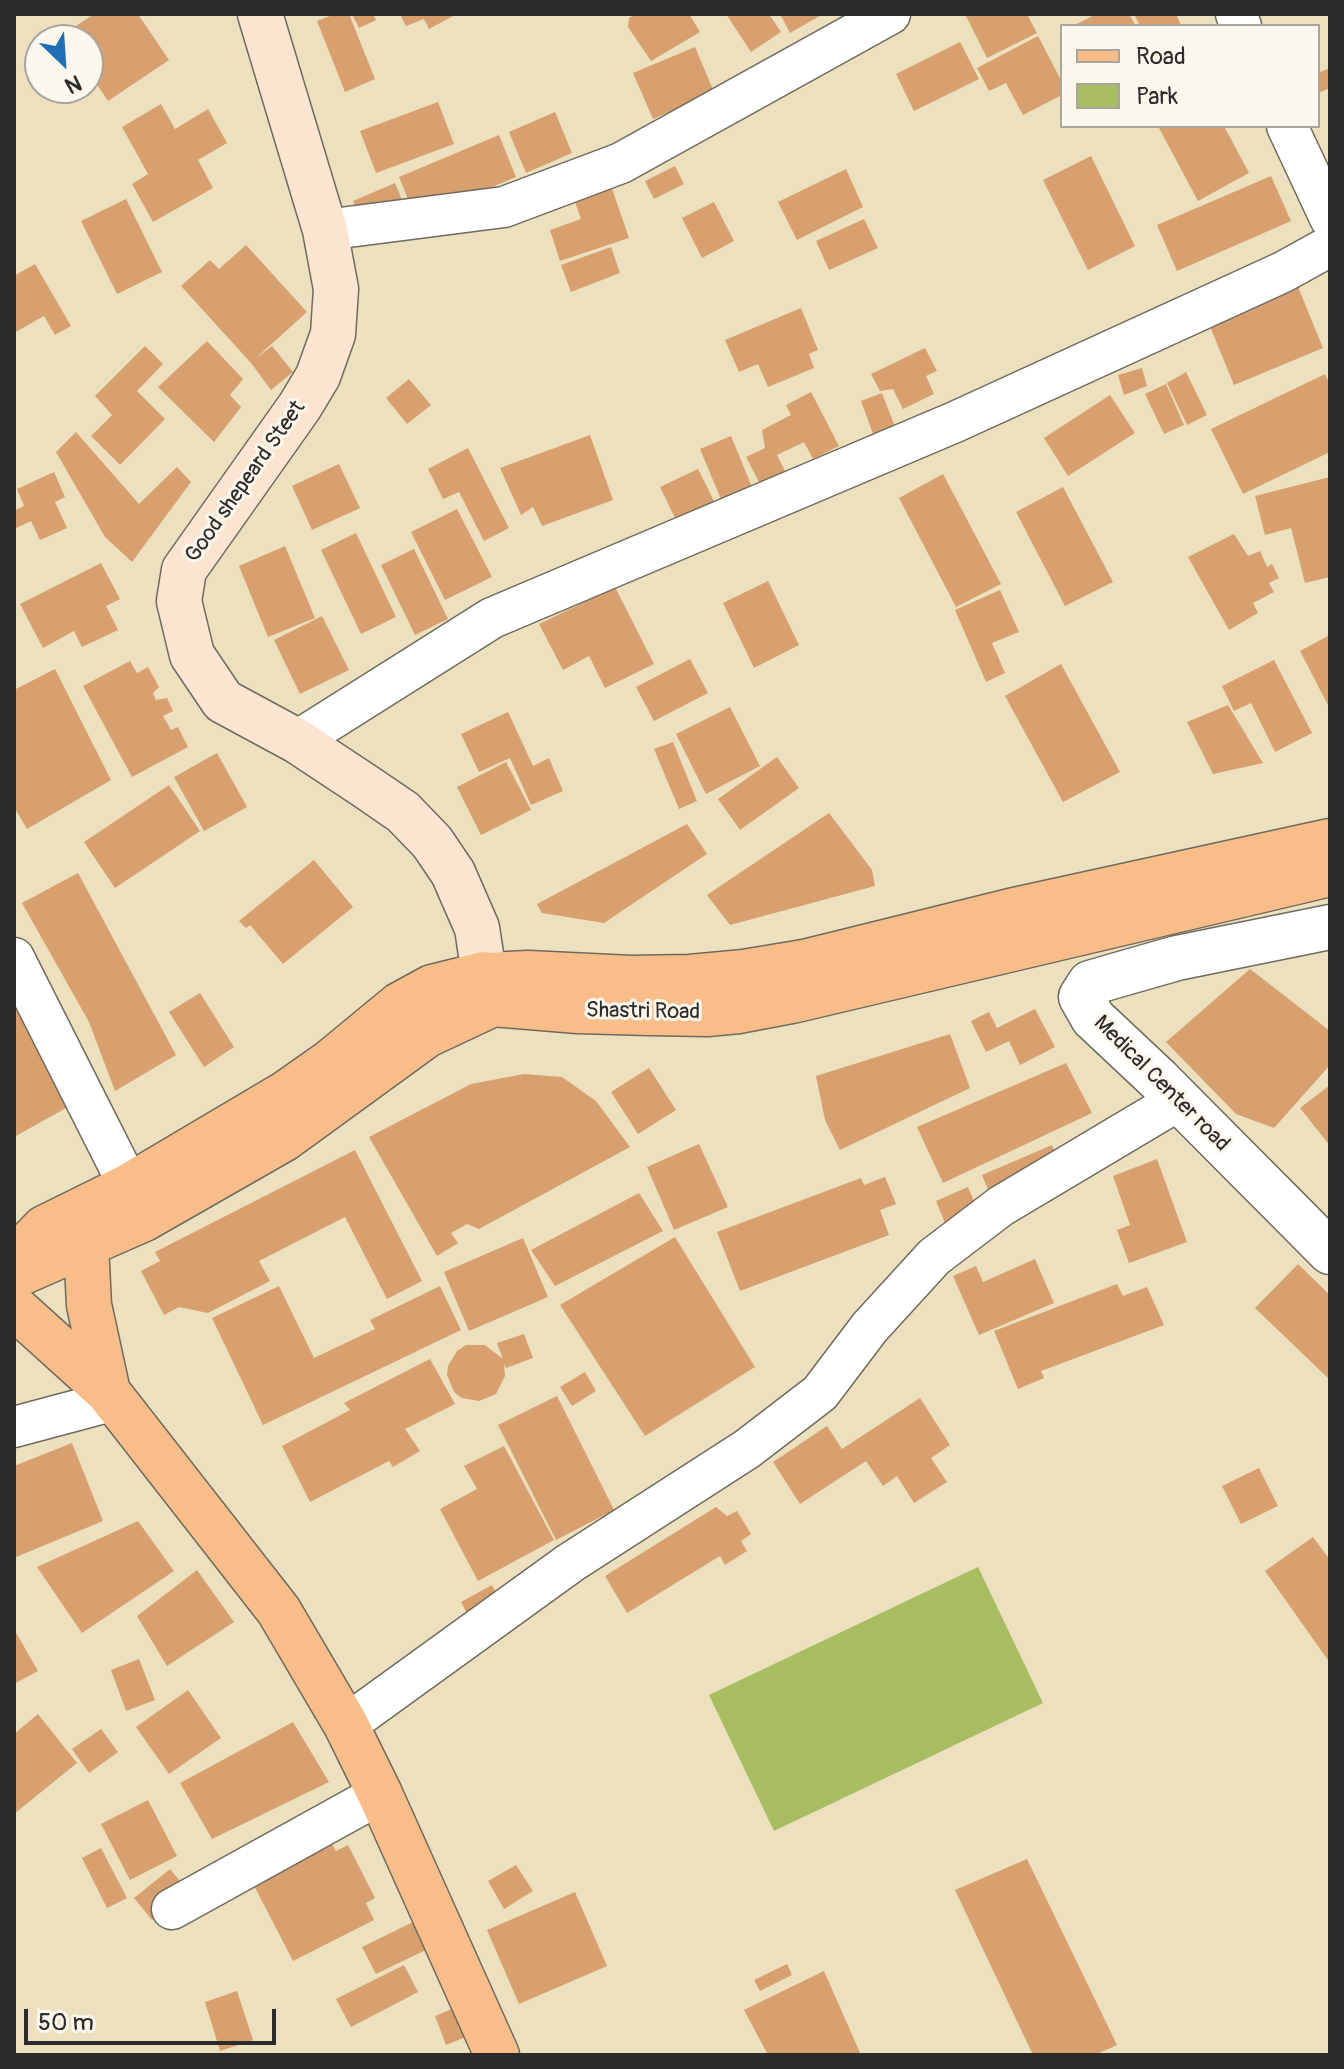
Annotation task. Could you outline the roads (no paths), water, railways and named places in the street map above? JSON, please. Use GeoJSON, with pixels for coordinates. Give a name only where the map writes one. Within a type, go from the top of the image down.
{"type":"FeatureCollection","features":[{"type":"Feature","properties":{"kind":"main road","name":"Good shepeard Steet"},"geometry":{"type":"LineString","coordinates":[[260,14],[325,230],[336,289],[333,334],[318,376],[300,406],[184,570],[179,601],[192,655],[223,701],[297,741],[403,812],[432,842],[453,873],[477,928],[486,987]]}},
{"type":"Feature","properties":{"kind":"main road","name":"Shastri Road"},"geometry":{"type":"LineString","coordinates":[[14,1276],[144,1219],[284,1139],[427,1035],[486,987],[528,973],[631,978],[690,977],[774,967],[897,941],[1010,911],[1330,841]]}},
{"type":"Feature","properties":{"kind":"main road","name":"Shastri Road"},"geometry":{"type":"LineString","coordinates":[[14,1259],[44,1228],[129,1186],[286,1093],[330,1062],[399,1005],[432,987],[486,987],[593,1011],[707,1014],[739,1011],[1330,874]]}},
{"type":"Feature","properties":{"kind":"main road"},"geometry":{"type":"LineString","coordinates":[[86,1245],[89,1305],[112,1396]]}},
{"type":"Feature","properties":{"kind":"main road"},"geometry":{"type":"LineString","coordinates":[[14,1307],[112,1396],[279,1611],[346,1725],[380,1794],[497,2055]]}},
{"type":"Feature","properties":{"kind":"street"},"geometry":{"type":"LineString","coordinates":[[325,230],[504,207],[606,169],[890,14]]}},
{"type":"Feature","properties":{"kind":"street"},"geometry":{"type":"LineString","coordinates":[[1288,128],[1330,218]]}},
{"type":"Feature","properties":{"kind":"street"},"geometry":{"type":"LineString","coordinates":[[297,741],[492,618],[955,422],[1283,272],[1330,246]]}},
{"type":"Feature","properties":{"kind":"street","name":"Medical Center road"},"geometry":{"type":"LineString","coordinates":[[1330,927],[1177,958],[1090,983],[1081,997],[1093,1018],[1330,1252]]}},
{"type":"Feature","properties":{"kind":"street"},"geometry":{"type":"LineString","coordinates":[[14,958],[129,1186]]}},
{"type":"Feature","properties":{"kind":"street"},"geometry":{"type":"LineString","coordinates":[[346,1725],[570,1563],[747,1449],[820,1393],[870,1327],[934,1257],[979,1223],[1102,1144],[1179,1100]]}},
{"type":"Feature","properties":{"kind":"street"},"geometry":{"type":"LineString","coordinates":[[14,1427],[112,1396]]}},
{"type":"Feature","properties":{"kind":"street"},"geometry":{"type":"LineString","coordinates":[[172,1909],[380,1794]]}}]}
